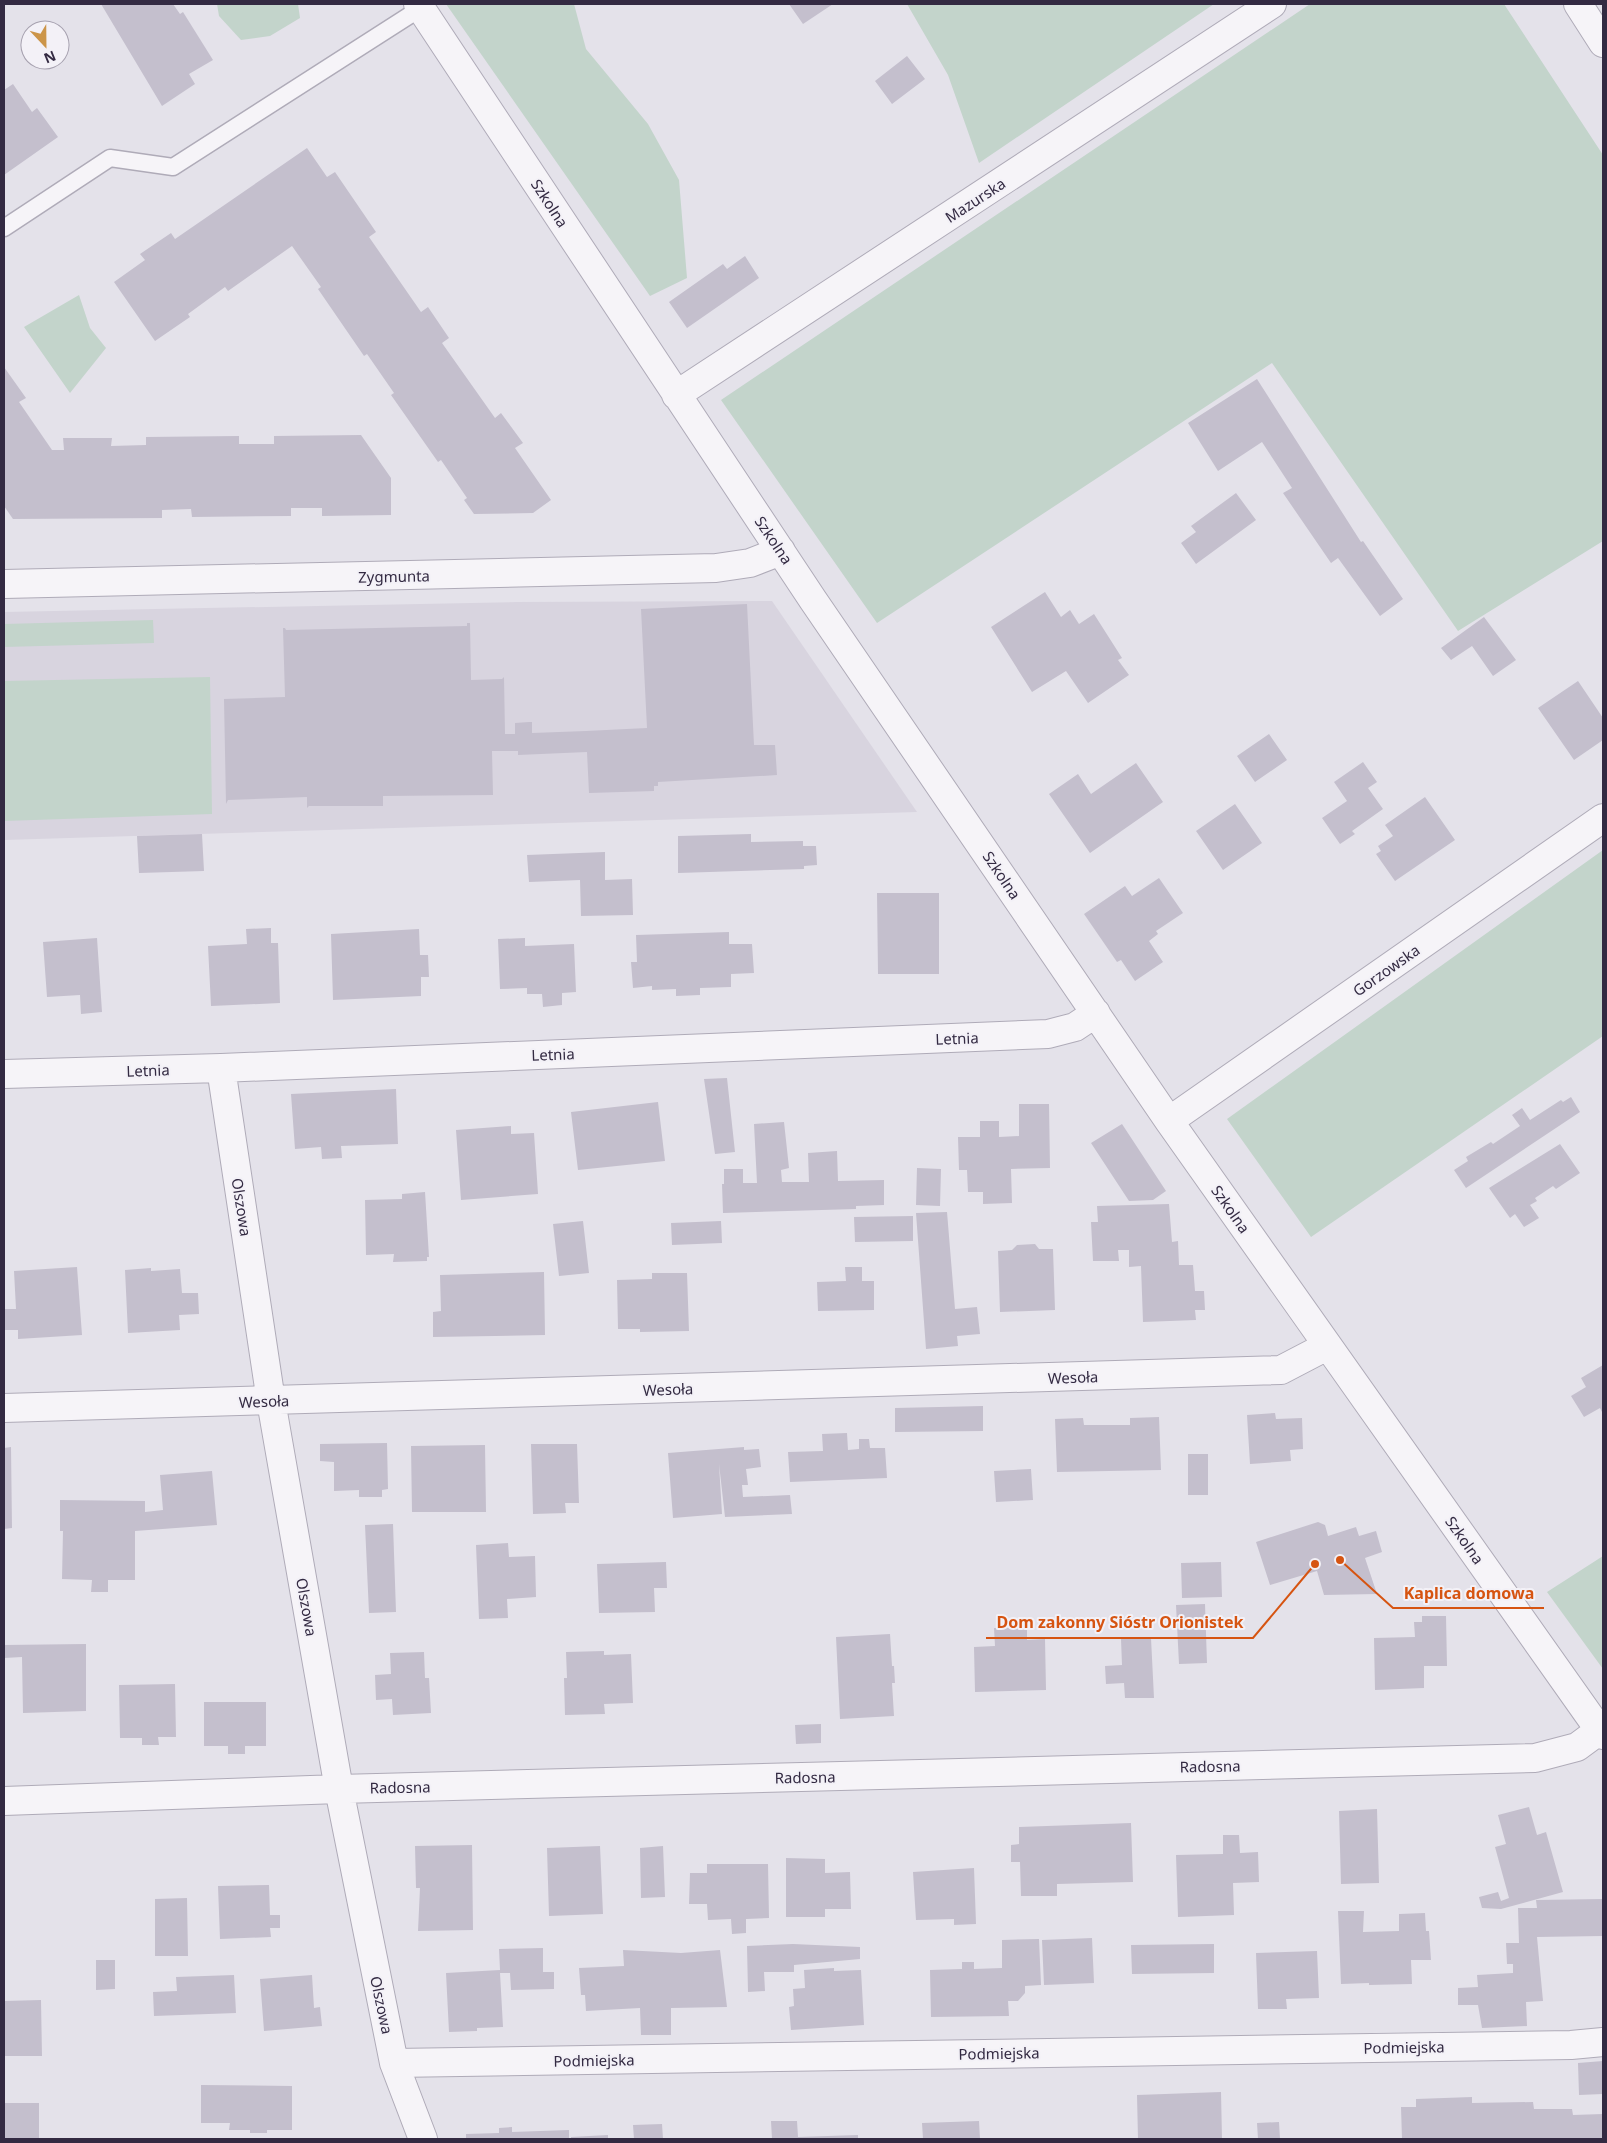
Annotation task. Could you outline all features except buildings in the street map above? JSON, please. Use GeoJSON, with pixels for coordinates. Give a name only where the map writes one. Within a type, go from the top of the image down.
{"type":"FeatureCollection","features":[{"type":"Feature","properties":{"kind":"street","name":"Mazurska"},"geometry":{"type":"LineString","coordinates":[[676,396],[1272,4]]}},
{"type":"Feature","properties":{"kind":"street"},"geometry":{"type":"LineString","coordinates":[[1578,4],[1603,43]]}},
{"type":"Feature","properties":{"kind":"street","name":"Szkolna"},"geometry":{"type":"LineString","coordinates":[[419,6],[676,396],[1169,1121],[1602,1732]]}},
{"type":"Feature","properties":{"kind":"street","name":"Zygmunta"},"geometry":{"type":"LineString","coordinates":[[4,584],[716,568],[750,563],[782,552]]}},
{"type":"Feature","properties":{"kind":"street","name":"Gorzowska"},"geometry":{"type":"LineString","coordinates":[[1169,1121],[1603,818]]}},
{"type":"Feature","properties":{"kind":"street","name":"Letnia"},"geometry":{"type":"LineString","coordinates":[[4,1073],[220,1068],[1048,1034],[1075,1028],[1096,1013]]}},
{"type":"Feature","properties":{"kind":"street","name":"Olszowa"},"geometry":{"type":"LineString","coordinates":[[220,1068],[271,1401],[339,1789],[394,2063],[423,2139]]}},
{"type":"Feature","properties":{"kind":"street","name":"Wesoła"},"geometry":{"type":"LineString","coordinates":[[4,1408],[1281,1370],[1327,1346]]}},
{"type":"Feature","properties":{"kind":"street","name":"Radosna"},"geometry":{"type":"LineString","coordinates":[[4,1801],[339,1789],[1535,1758],[1577,1747],[1602,1732]]}},
{"type":"Feature","properties":{"kind":"street","name":"Podmiejska"},"geometry":{"type":"LineString","coordinates":[[394,2063],[1571,2045],[1603,2042]]}},
{"type":"Feature","properties":{"kind":"lane"},"geometry":{"type":"LineString","coordinates":[[4,228],[110,158],[173,167],[419,6]]}},
{"type":"Feature","properties":{"kind":"shaded area"},"geometry":{"type":"Polygon","coordinates":[[[217,4],[298,4],[300,18],[270,36],[241,40],[219,16],[217,4]]]}},
{"type":"Feature","properties":{"kind":"shaded area"},"geometry":{"type":"Polygon","coordinates":[[[446,4],[574,4],[586,49],[648,124],[679,180],[687,278],[650,296],[446,4]]]}},
{"type":"Feature","properties":{"kind":"shaded area"},"geometry":{"type":"Polygon","coordinates":[[[907,4],[1214,4],[979,163],[948,75],[907,4]]]}},
{"type":"Feature","properties":{"kind":"shaded area"},"geometry":{"type":"Polygon","coordinates":[[[1310,4],[1504,4],[1603,155],[1603,541],[1458,631],[1272,363],[877,623],[721,400],[1310,4]]]}},
{"type":"Feature","properties":{"kind":"shaded area"},"geometry":{"type":"Polygon","coordinates":[[[79,295],[90,328],[106,348],[70,393],[24,327],[79,295]]]}},
{"type":"Feature","properties":{"kind":"shaded area"},"geometry":{"type":"Polygon","coordinates":[[[772,601],[917,812],[4,840],[4,612],[517,602],[772,601]]]}},
{"type":"Feature","properties":{"kind":"shaded area"},"geometry":{"type":"Polygon","coordinates":[[[153,620],[154,643],[4,647],[4,624],[153,620]]]}},
{"type":"Feature","properties":{"kind":"shaded area"},"geometry":{"type":"Polygon","coordinates":[[[210,677],[212,814],[4,821],[4,681],[210,677]]]}},
{"type":"Feature","properties":{"kind":"shaded area"},"geometry":{"type":"Polygon","coordinates":[[[1603,850],[1603,1036],[1311,1237],[1227,1119],[1603,850]]]}},
{"type":"Feature","properties":{"kind":"shaded area"},"geometry":{"type":"Polygon","coordinates":[[[1603,1556],[1603,1669],[1547,1592],[1603,1556]]]}},
{"type":"Feature","properties":{"kind":"place","name":"Kaplica domowa"},"geometry":{"type":"Point","coordinates":[1340,1560]}},
{"type":"Feature","properties":{"kind":"place","name":"Dom zakonny Sióstr Orionistek"},"geometry":{"type":"Point","coordinates":[1315,1564]}}]}
